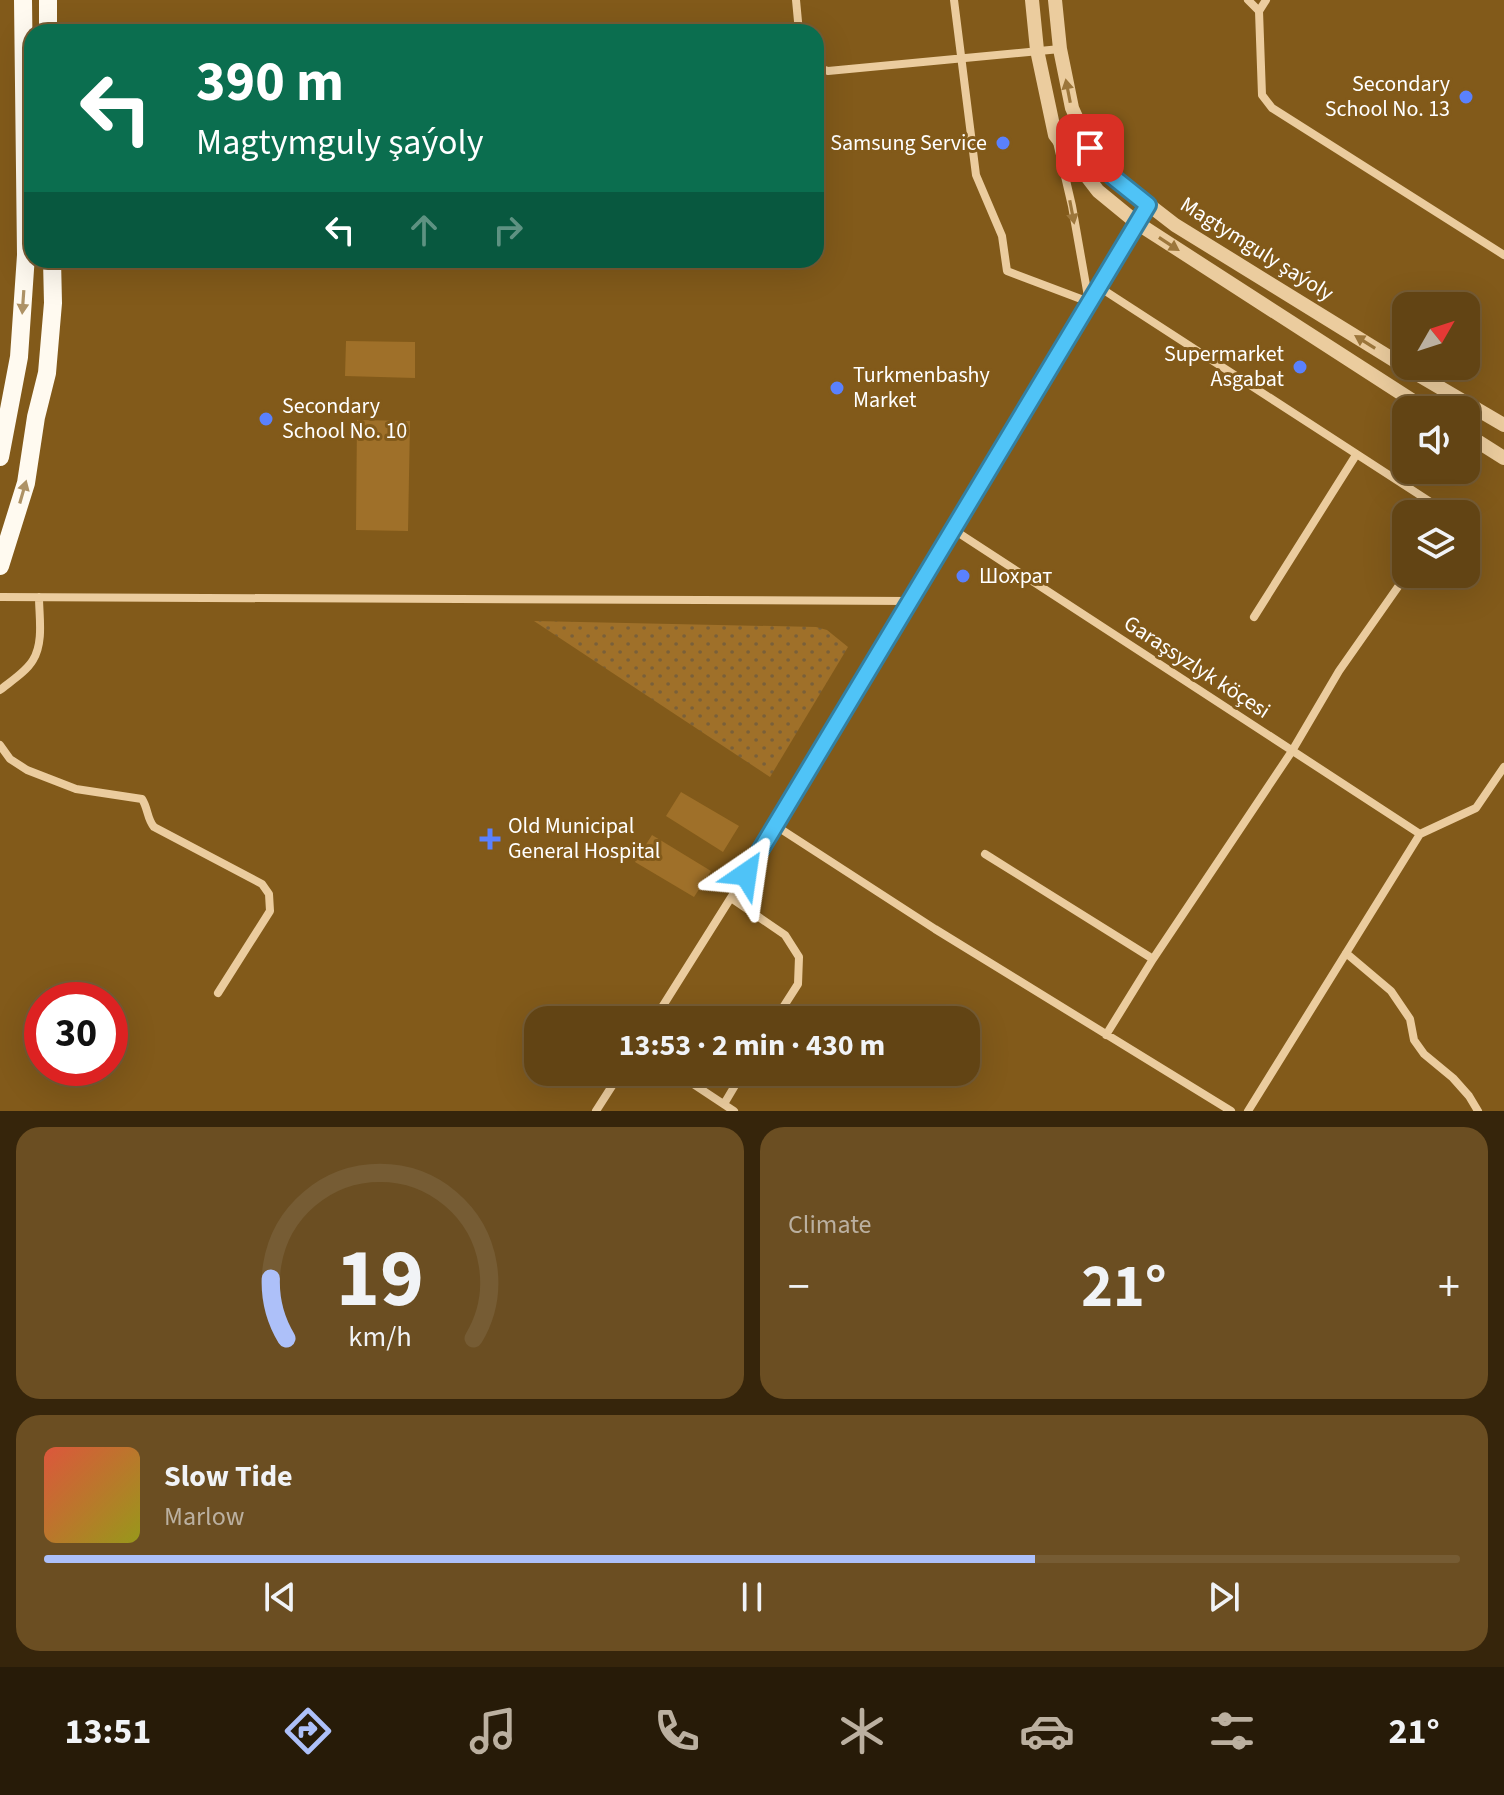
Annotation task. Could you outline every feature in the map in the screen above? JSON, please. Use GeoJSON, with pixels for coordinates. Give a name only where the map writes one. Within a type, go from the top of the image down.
{"type":"FeatureCollection","features":[{"type":"Feature","properties":{"kind":"highway"},"geometry":{"type":"LineString","coordinates":[[23,0],[24,27]]}},
{"type":"Feature","properties":{"kind":"highway"},"geometry":{"type":"LineString","coordinates":[[48,0],[48,24]]}},
{"type":"Feature","properties":{"kind":"highway"},"geometry":{"type":"LineString","coordinates":[[0,457],[19,357],[25,268]]}},
{"type":"Feature","properties":{"kind":"highway"},"geometry":{"type":"LineString","coordinates":[[0,566],[26,483],[36,417],[47,373],[53,303],[52,268]]}},
{"type":"Feature","properties":{"kind":"street"},"geometry":{"type":"LineString","coordinates":[[796,0],[798,24]]}},
{"type":"Feature","properties":{"kind":"street"},"geometry":{"type":"LineString","coordinates":[[954,0],[976,175],[1002,236],[1007,271],[1089,302]]}},
{"type":"Feature","properties":{"kind":"street","name":"Magtymguly şaýoly"},"geometry":{"type":"LineString","coordinates":[[1032,0],[1037,50],[1055,135],[1098,191],[1137,223],[1405,396]]}},
{"type":"Feature","properties":{"kind":"street","name":"Magtymguly şaýoly"},"geometry":{"type":"LineString","coordinates":[[1055,0],[1060,49],[1072,108],[1090,148],[1113,177],[1175,225],[1504,425]]}},
{"type":"Feature","properties":{"kind":"street"},"geometry":{"type":"LineString","coordinates":[[1248,0],[1259,11]]}},
{"type":"Feature","properties":{"kind":"street"},"geometry":{"type":"LineString","coordinates":[[1266,0],[1259,11],[1262,95],[1272,108],[1504,255]]}},
{"type":"Feature","properties":{"kind":"street"},"geometry":{"type":"LineString","coordinates":[[824,70],[1060,49]]}},
{"type":"Feature","properties":{"kind":"street"},"geometry":{"type":"LineString","coordinates":[[1055,135],[1072,206],[1089,302]]}},
{"type":"Feature","properties":{"kind":"street"},"geometry":{"type":"LineString","coordinates":[[663,1006],[776,826],[1148,205]]}},
{"type":"Feature","properties":{"kind":"street"},"geometry":{"type":"LineString","coordinates":[[1099,287],[1427,500]]}},
{"type":"Feature","properties":{"kind":"street"},"geometry":{"type":"LineString","coordinates":[[1480,443],[1504,458]]}},
{"type":"Feature","properties":{"kind":"street"},"geometry":{"type":"LineString","coordinates":[[1254,617],[1356,455]]}},
{"type":"Feature","properties":{"kind":"street","name":"Garaşsyzlyk köçesi"},"geometry":{"type":"LineString","coordinates":[[954,530],[1420,834]]}},
{"type":"Feature","properties":{"kind":"street"},"geometry":{"type":"LineString","coordinates":[[1106,1035],[1292,751],[1339,671],[1397,588]]}},
{"type":"Feature","properties":{"kind":"street"},"geometry":{"type":"LineString","coordinates":[[0,597],[909,601]]}},
{"type":"Feature","properties":{"kind":"street"},"geometry":{"type":"LineString","coordinates":[[0,690],[34,659],[39,643],[39,597]]}},
{"type":"Feature","properties":{"kind":"street"},"geometry":{"type":"LineString","coordinates":[[0,745],[10,759],[51,780],[76,789],[142,799],[154,827],[262,884],[269,894],[270,911],[218,993]]}},
{"type":"Feature","properties":{"kind":"street"},"geometry":{"type":"LineString","coordinates":[[1248,1111],[1420,834],[1476,808],[1504,767]]}},
{"type":"Feature","properties":{"kind":"street"},"geometry":{"type":"LineString","coordinates":[[776,826],[935,929],[1231,1111]]}},
{"type":"Feature","properties":{"kind":"street"},"geometry":{"type":"LineString","coordinates":[[985,854],[1153,959]]}},
{"type":"Feature","properties":{"kind":"street"},"geometry":{"type":"LineString","coordinates":[[731,898],[785,935],[799,957],[798,984],[784,1006]]}},
{"type":"Feature","properties":{"kind":"street"},"geometry":{"type":"LineString","coordinates":[[1346,953],[1391,991],[1410,1019],[1414,1040],[1424,1054],[1453,1078],[1478,1111]]}},
{"type":"Feature","properties":{"kind":"street"},"geometry":{"type":"LineString","coordinates":[[596,1111],[612,1086]]}},
{"type":"Feature","properties":{"kind":"street"},"geometry":{"type":"LineString","coordinates":[[696,1086],[734,1111]]}},
{"type":"Feature","properties":{"kind":"street"},"geometry":{"type":"LineString","coordinates":[[724,1104],[735,1086]]}},
{"type":"Feature","properties":{"kind":"shaded area"},"geometry":{"type":"Polygon","coordinates":[[[346,341],[415,342],[415,378],[345,376],[346,341]]]}},
{"type":"Feature","properties":{"kind":"shaded area"},"geometry":{"type":"Polygon","coordinates":[[[357,420],[410,421],[408,531],[356,530],[357,420]]]}},
{"type":"Feature","properties":{"kind":"shaded area"},"geometry":{"type":"Polygon","coordinates":[[[534,621],[816,627],[827,630],[848,647],[770,777],[534,621]]]}},
{"type":"Feature","properties":{"kind":"shaded area"},"geometry":{"type":"Polygon","coordinates":[[[681,792],[739,826],[723,852],[666,816],[681,792]]]}},
{"type":"Feature","properties":{"kind":"shaded area"},"geometry":{"type":"Polygon","coordinates":[[[652,835],[711,871],[694,897],[635,862],[652,835]]]}},
{"type":"Feature","properties":{"kind":"place","name":"Secondary School No. 13"},"geometry":{"type":"Point","coordinates":[1466,97]}},
{"type":"Feature","properties":{"kind":"place","name":"Samsung Service"},"geometry":{"type":"Point","coordinates":[1003,143]}},
{"type":"Feature","properties":{"kind":"place","name":"Supermarket Asgabat"},"geometry":{"type":"Point","coordinates":[1300,367]}},
{"type":"Feature","properties":{"kind":"place","name":"Turkmenbashy Market"},"geometry":{"type":"Point","coordinates":[837,388]}},
{"type":"Feature","properties":{"kind":"place","name":"Secondary School No. 10"},"geometry":{"type":"Point","coordinates":[266,419]}},
{"type":"Feature","properties":{"kind":"place","name":"Шохрат"},"geometry":{"type":"Point","coordinates":[963,576]}},
{"type":"Feature","properties":{"kind":"place","name":"Old Municipal General Hospital"},"geometry":{"type":"Point","coordinates":[490,839]}},
{"type":"Feature","properties":{"kind":"route"},"geometry":{"type":"LineString","coordinates":[[746,874],[1148,205],[1113,177],[1090,148]]}}]}
